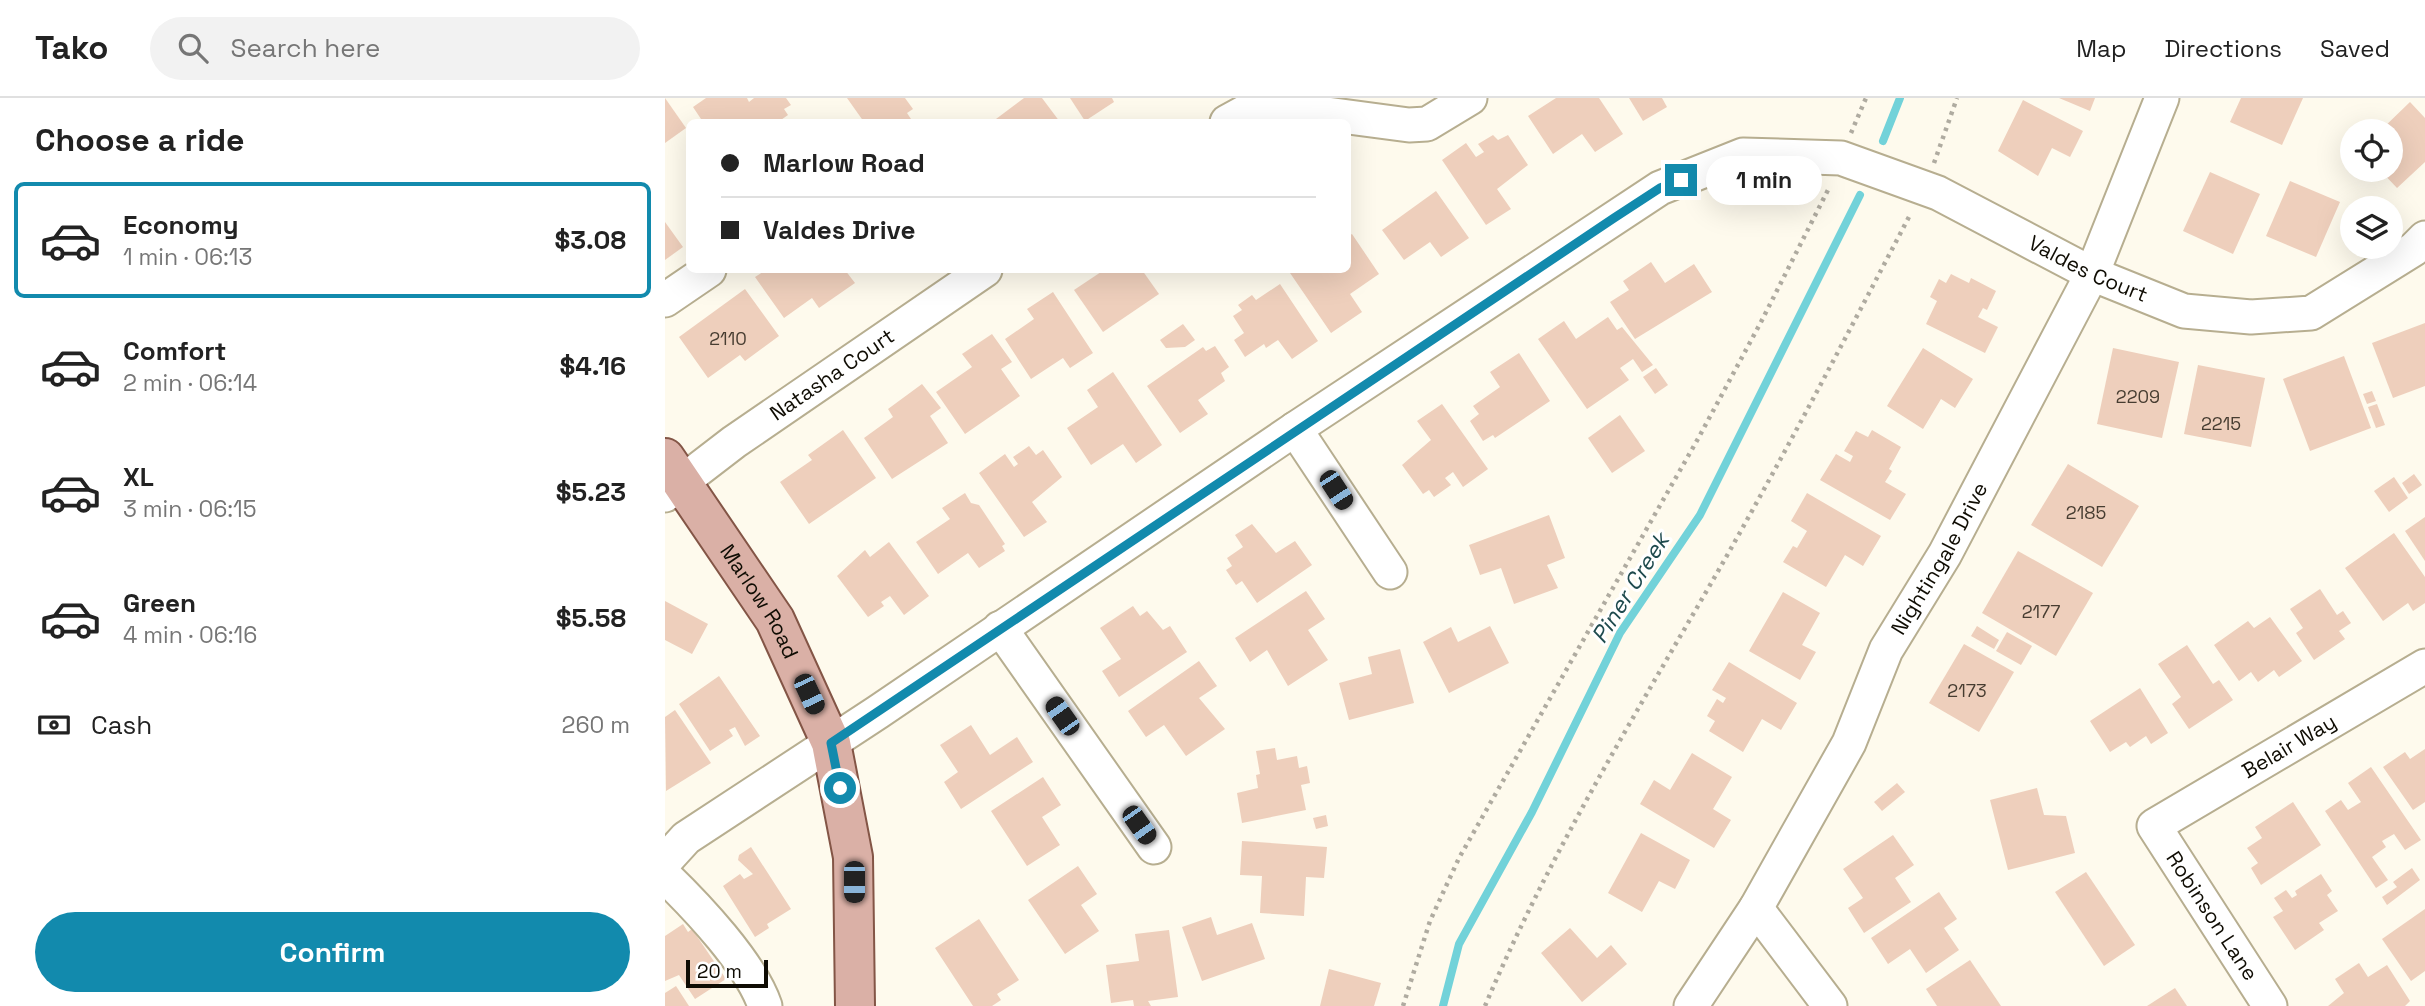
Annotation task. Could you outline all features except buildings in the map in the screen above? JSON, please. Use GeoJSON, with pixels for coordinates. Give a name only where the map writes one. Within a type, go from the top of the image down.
{"type":"FeatureCollection","features":[{"type":"Feature","properties":{"kind":"main road","name":"Marlow Road"},"geometry":{"type":"LineString","coordinates":[[670,479],[775,620],[831,743],[853,857],[855,1006]]}},
{"type":"Feature","properties":{"kind":"street"},"geometry":{"type":"LineString","coordinates":[[1232,119],[1258,105],[1409,125],[1427,124],[1470,98]]}},
{"type":"Feature","properties":{"kind":"street","name":"Nightingale Drive"},"geometry":{"type":"LineString","coordinates":[[1691,1006],[1756,908],[1849,743],[1886,650],[1945,554],[2092,274],[2162,98]]}},
{"type":"Feature","properties":{"kind":"street","name":"Valdes Court"},"geometry":{"type":"LineString","coordinates":[[1295,429],[1660,188],[1743,155],[1841,158],[1938,193],[2092,274],[2184,311],[2251,317],[2311,313],[2414,249],[2425,238]]}},
{"type":"Feature","properties":{"kind":"street"},"geometry":{"type":"LineString","coordinates":[[665,300],[705,273]]}},
{"type":"Feature","properties":{"kind":"street","name":"Natasha Court"},"geometry":{"type":"LineString","coordinates":[[670,479],[734,442],[981,273]]}},
{"type":"Feature","properties":{"kind":"street"},"geometry":{"type":"LineString","coordinates":[[665,861],[686,838],[1295,429],[1389,572]]}},
{"type":"Feature","properties":{"kind":"street"},"geometry":{"type":"LineString","coordinates":[[1000,628],[1154,847]]}},
{"type":"Feature","properties":{"kind":"street","name":"Belair Way"},"geometry":{"type":"LineString","coordinates":[[2154,826],[2425,666]]}},
{"type":"Feature","properties":{"kind":"street","name":"Robinson Lane"},"geometry":{"type":"LineString","coordinates":[[2154,826],[2270,1006]]}},
{"type":"Feature","properties":{"kind":"street"},"geometry":{"type":"LineString","coordinates":[[665,876],[700,911],[745,967],[765,1006]]}},
{"type":"Feature","properties":{"kind":"street"},"geometry":{"type":"LineString","coordinates":[[1756,908],[1830,1006]]}},
{"type":"Feature","properties":{"kind":"path"},"geometry":{"type":"LineString","coordinates":[[1849,139],[1865,98]]}},
{"type":"Feature","properties":{"kind":"path"},"geometry":{"type":"LineString","coordinates":[[1931,171],[1957,98]]}},
{"type":"Feature","properties":{"kind":"path"},"geometry":{"type":"LineString","coordinates":[[1403,1006],[1430,922],[1459,858],[1705,425],[1832,182]]}},
{"type":"Feature","properties":{"kind":"path"},"geometry":{"type":"LineString","coordinates":[[1485,1006],[1508,951],[1563,843],[1773,473],[1909,216]]}},
{"type":"Feature","properties":{"kind":"waterway","name":"Piner Creek"},"geometry":{"type":"LineString","coordinates":[[1883,141],[1900,98]]}},
{"type":"Feature","properties":{"kind":"waterway","name":"Piner Creek"},"geometry":{"type":"LineString","coordinates":[[1443,1006],[1459,944],[1532,812],[1620,633],[1700,515],[1860,195]]}},
{"type":"Feature","properties":{"kind":"route"},"geometry":{"type":"LineString","coordinates":[[840,788],[831,743],[1614,218],[1660,188],[1681,180]]}}]}
